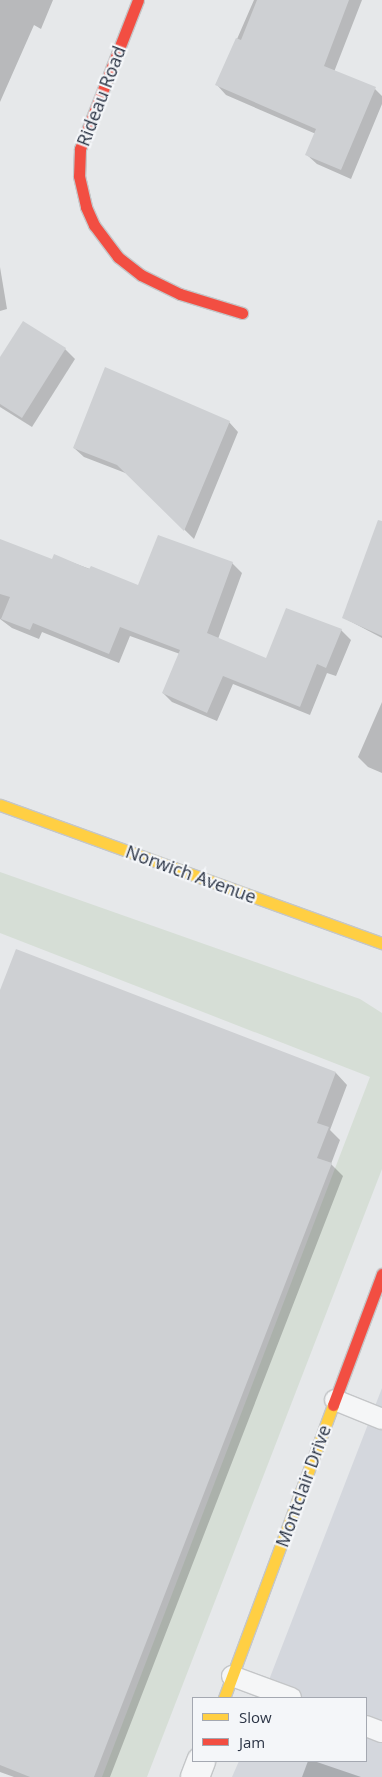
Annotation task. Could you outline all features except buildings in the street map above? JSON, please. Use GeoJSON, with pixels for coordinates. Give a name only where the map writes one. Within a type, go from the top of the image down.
{"type":"FeatureCollection","features":[{"type":"Feature","properties":{"kind":"street","name":"Rideau Road"},"geometry":{"type":"LineString","coordinates":[[138,0],[80,149],[79,176],[86,207],[104,240],[118,257],[154,283],[180,294],[242,313]]}},
{"type":"Feature","properties":{"kind":"street","name":"Norwich Avenue"},"geometry":{"type":"LineString","coordinates":[[0,805],[382,943]]}},
{"type":"Feature","properties":{"kind":"street","name":"Montclair Drive"},"geometry":{"type":"LineString","coordinates":[[224,1697],[382,1274]]}},
{"type":"Feature","properties":{"kind":"street"},"geometry":{"type":"LineString","coordinates":[[195,1777],[201,1762]]}},
{"type":"Feature","properties":{"kind":"lane"},"geometry":{"type":"LineString","coordinates":[[335,1400],[382,1419]]}},
{"type":"Feature","properties":{"kind":"lane"},"geometry":{"type":"LineString","coordinates":[[232,1676],[288,1697]]}},
{"type":"Feature","properties":{"kind":"lane"},"geometry":{"type":"LineString","coordinates":[[367,1726],[382,1732]]}},
{"type":"Feature","properties":{"kind":"shaded area"},"geometry":{"type":"Polygon","coordinates":[[[0,872],[360,999],[382,1013],[382,1169],[147,1777],[102,1777],[370,1077],[0,933],[0,872]]]}},
{"type":"Feature","properties":{"kind":"shaded area"},"geometry":{"type":"Polygon","coordinates":[[[382,1388],[382,1777],[232,1777],[239,1762],[367,1762],[367,1697],[262,1697],[382,1388]]]}},
{"type":"Feature","properties":{"kind":"traffic: slow"},"geometry":{"type":"LineString","coordinates":[[0,805],[382,943]]}},
{"type":"Feature","properties":{"kind":"traffic: slow"},"geometry":{"type":"LineString","coordinates":[[224,1697],[333,1405]]}},
{"type":"Feature","properties":{"kind":"traffic: jam"},"geometry":{"type":"LineString","coordinates":[[138,0],[80,149],[79,176],[86,207],[94,225],[118,257],[141,275],[180,294],[242,313]]}},
{"type":"Feature","properties":{"kind":"traffic: jam"},"geometry":{"type":"LineString","coordinates":[[333,1405],[382,1274]]}}]}
